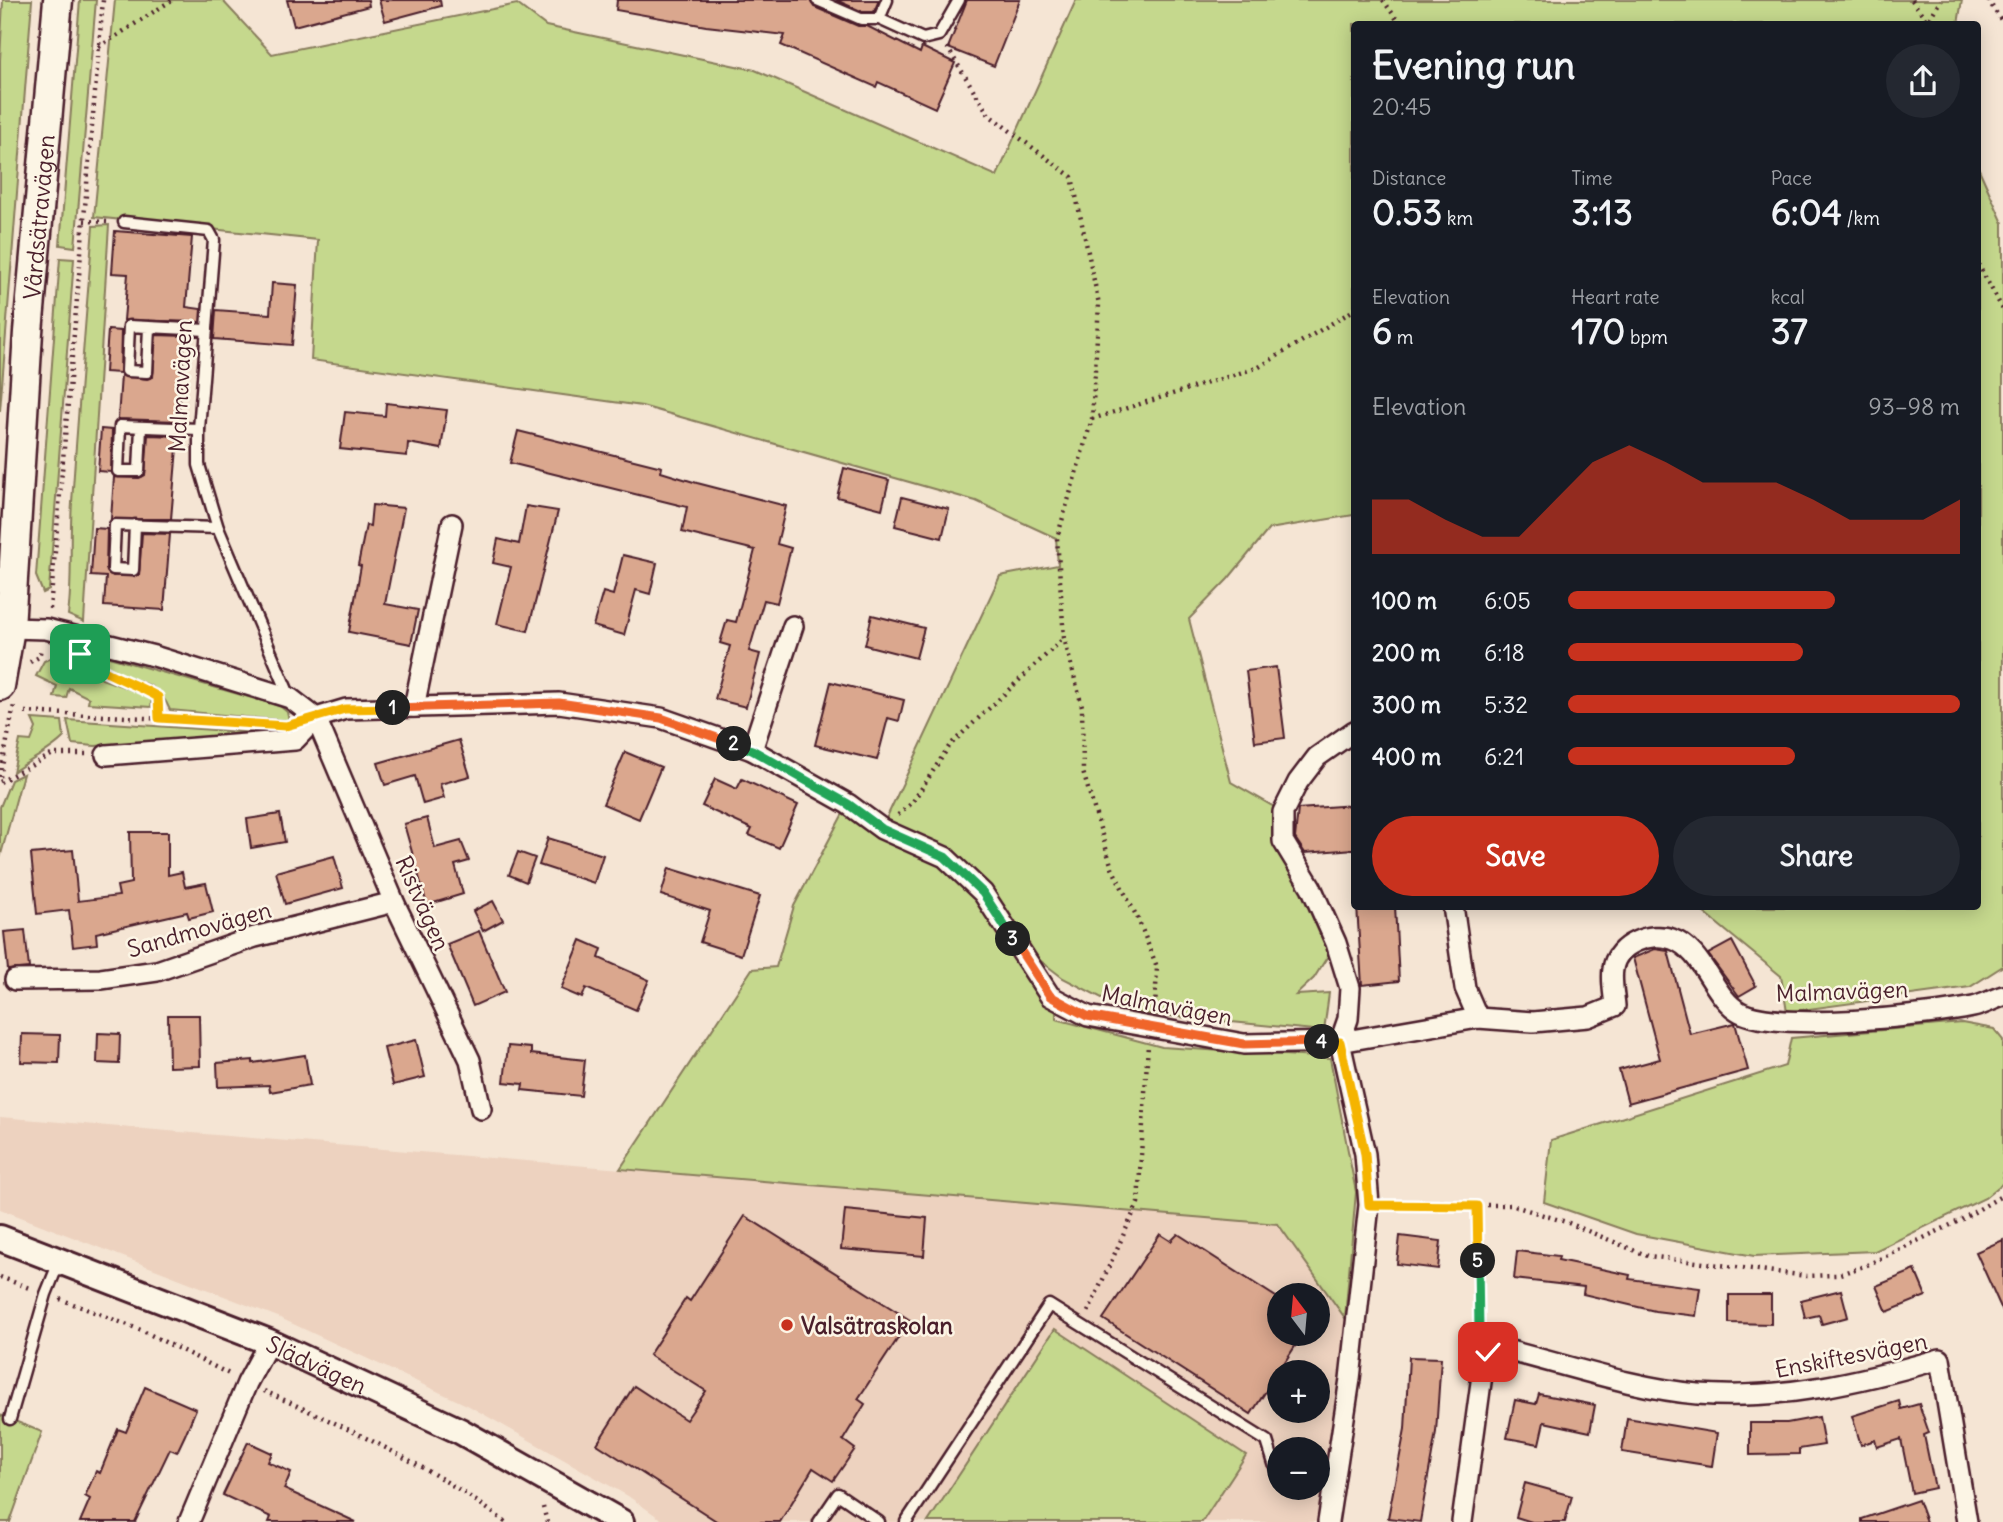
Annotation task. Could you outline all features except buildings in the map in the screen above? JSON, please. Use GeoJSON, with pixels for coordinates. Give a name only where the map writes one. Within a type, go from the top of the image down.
{"type":"FeatureCollection","features":[{"type":"Feature","properties":{"kind":"main road","name":"Vårdsätravägen"},"geometry":{"type":"LineString","coordinates":[[8,692],[27,332],[58,0]]}},
{"type":"Feature","properties":{"kind":"street"},"geometry":{"type":"LineString","coordinates":[[414,707],[452,524]]}},
{"type":"Feature","properties":{"kind":"street"},"geometry":{"type":"LineString","coordinates":[[752,750],[793,626]]}},
{"type":"Feature","properties":{"kind":"street","name":"Malmavägen"},"geometry":{"type":"LineString","coordinates":[[10,628],[46,629],[154,656],[290,698],[316,718]]}},
{"type":"Feature","properties":{"kind":"street","name":"Malmavägen"},"geometry":{"type":"LineString","coordinates":[[106,755],[295,740],[316,718],[345,709],[559,703],[661,718],[752,750],[848,804],[882,829],[945,857],[983,893],[1050,996],[1087,1016],[1244,1044],[1340,1042],[1478,1018],[1533,1022],[1588,1017],[1615,1006],[1613,967],[1623,949],[1646,937],[1672,939],[1692,953],[1740,1012],[1784,1022],[1975,1007],[2003,996]]}},
{"type":"Feature","properties":{"kind":"street","name":"Ristvägen"},"geometry":{"type":"LineString","coordinates":[[316,718],[394,902],[470,1060],[481,1109]]}},
{"type":"Feature","properties":{"kind":"street"},"geometry":{"type":"LineString","coordinates":[[1328,1522],[1350,1379],[1369,1205],[1365,1154],[1340,1042],[1348,1019],[1350,988],[1331,932],[1311,887],[1283,841],[1283,812],[1298,782],[1317,757],[1351,733]]}},
{"type":"Feature","properties":{"kind":"street","name":"Sandmovägen"},"geometry":{"type":"LineString","coordinates":[[15,980],[101,979],[157,971],[255,937],[394,902]]}},
{"type":"Feature","properties":{"kind":"street"},"geometry":{"type":"LineString","coordinates":[[1454,910],[1465,988],[1478,1018]]}},
{"type":"Feature","properties":{"kind":"street","name":"Slädvägen"},"geometry":{"type":"LineString","coordinates":[[0,1238],[269,1342],[460,1431],[621,1522]]}},
{"type":"Feature","properties":{"kind":"street"},"geometry":{"type":"LineString","coordinates":[[189,1522],[247,1383],[269,1342]]}},
{"type":"Feature","properties":{"kind":"street","name":"Enskiftesvägen"},"geometry":{"type":"LineString","coordinates":[[1488,1352],[1510,1351],[1696,1394],[1769,1395],[1842,1386],[1940,1359],[1967,1522]]}},
{"type":"Feature","properties":{"kind":"street"},"geometry":{"type":"LineString","coordinates":[[1462,1522],[1482,1375],[1488,1352]]}},
{"type":"Feature","properties":{"kind":"lane"},"geometry":{"type":"LineString","coordinates":[[817,0],[861,19],[879,19],[923,39],[939,35],[958,0]]}},
{"type":"Feature","properties":{"kind":"lane"},"geometry":{"type":"LineString","coordinates":[[879,19],[887,0]]}},
{"type":"Feature","properties":{"kind":"lane","name":"Malmavägen"},"geometry":{"type":"LineString","coordinates":[[124,222],[209,231],[214,240],[199,429],[200,465],[218,528],[290,698]]}},
{"type":"Feature","properties":{"kind":"lane"},"geometry":{"type":"LineString","coordinates":[[149,327],[147,372],[127,371],[129,326],[149,327],[207,330]]}},
{"type":"Feature","properties":{"kind":"lane"},"geometry":{"type":"LineString","coordinates":[[141,427],[139,471],[118,471],[120,426],[199,429]]}},
{"type":"Feature","properties":{"kind":"lane"},"geometry":{"type":"LineString","coordinates":[[135,525],[133,570],[113,569],[115,525],[135,525],[218,528]]}},
{"type":"Feature","properties":{"kind":"lane"},"geometry":{"type":"LineString","coordinates":[[10,1419],[46,1294],[59,1262]]}},
{"type":"Feature","properties":{"kind":"lane"},"geometry":{"type":"LineString","coordinates":[[906,1522],[1049,1305],[1267,1441]]}},
{"type":"Feature","properties":{"kind":"lane"},"geometry":{"type":"LineString","coordinates":[[819,1522],[838,1494],[879,1522]]}},
{"type":"Feature","properties":{"kind":"path"},"geometry":{"type":"LineString","coordinates":[[39,657],[52,601],[103,0]]}},
{"type":"Feature","properties":{"kind":"path"},"geometry":{"type":"LineString","coordinates":[[99,47],[172,0]]}},
{"type":"Feature","properties":{"kind":"path"},"geometry":{"type":"LineString","coordinates":[[1383,0],[1398,21]]}},
{"type":"Feature","properties":{"kind":"path"},"geometry":{"type":"LineString","coordinates":[[1912,0],[1925,21]]}},
{"type":"Feature","properties":{"kind":"path"},"geometry":{"type":"LineString","coordinates":[[1927,21],[1941,0]]}},
{"type":"Feature","properties":{"kind":"path"},"geometry":{"type":"LineString","coordinates":[[1989,0],[2003,23]]}},
{"type":"Feature","properties":{"kind":"path"},"geometry":{"type":"LineString","coordinates":[[939,35],[989,115],[1072,177],[1099,304],[1091,419],[1057,538],[1064,638],[1082,706],[1083,772],[1112,867],[1138,919],[1157,967],[1157,1002],[1148,1028],[1138,1203],[1082,1325]]}},
{"type":"Feature","properties":{"kind":"path"},"geometry":{"type":"LineString","coordinates":[[84,221],[124,222]]}},
{"type":"Feature","properties":{"kind":"path"},"geometry":{"type":"LineString","coordinates":[[1981,270],[2003,310]]}},
{"type":"Feature","properties":{"kind":"path"},"geometry":{"type":"LineString","coordinates":[[1091,419],[1259,367],[1351,312]]}},
{"type":"Feature","properties":{"kind":"path"},"geometry":{"type":"LineString","coordinates":[[882,829],[912,803],[950,744],[1064,638]]}},
{"type":"Feature","properties":{"kind":"path"},"geometry":{"type":"LineString","coordinates":[[28,663],[49,654]]}},
{"type":"Feature","properties":{"kind":"path"},"geometry":{"type":"LineString","coordinates":[[80,654],[99,672],[141,687],[158,697],[159,718]]}},
{"type":"Feature","properties":{"kind":"path"},"geometry":{"type":"LineString","coordinates":[[0,779],[8,692]]}},
{"type":"Feature","properties":{"kind":"path"},"geometry":{"type":"LineString","coordinates":[[25,712],[235,723]]}},
{"type":"Feature","properties":{"kind":"path"},"geometry":{"type":"LineString","coordinates":[[0,779],[53,754],[106,755]]}},
{"type":"Feature","properties":{"kind":"path"},"geometry":{"type":"LineString","coordinates":[[1369,1205],[1511,1205],[1541,1213],[1648,1256],[1807,1276],[1837,1275],[1867,1265],[1908,1247],[2003,1195]]}},
{"type":"Feature","properties":{"kind":"path"},"geometry":{"type":"LineString","coordinates":[[1477,1206],[1479,1331],[1488,1352]]}},
{"type":"Feature","properties":{"kind":"shaded area","name":"Valsätraskolan"},"geometry":{"type":"Polygon","coordinates":[[[0,1117],[1278,1224],[1320,1283],[1267,1283],[1267,1346],[1330,1346],[1330,1298],[1355,1333],[1328,1522],[665,1522],[628,1496],[469,1406],[278,1317],[0,1209],[0,1117]]]}},
{"type":"Feature","properties":{"kind":"green space"},"geometry":{"type":"Polygon","coordinates":[[[3,0],[32,0],[0,411],[0,60],[3,0]]]}},
{"type":"Feature","properties":{"kind":"green space"},"geometry":{"type":"Polygon","coordinates":[[[80,0],[96,0],[75,247],[60,245],[80,0]]]}},
{"type":"Feature","properties":{"kind":"green space"},"geometry":{"type":"Polygon","coordinates":[[[115,0],[222,0],[272,54],[517,4],[546,26],[755,70],[997,176],[1076,0],[1962,0],[1958,21],[1351,21],[1351,515],[1269,529],[1228,579],[1189,619],[1231,782],[1283,812],[1284,841],[1336,943],[1314,978],[1296,995],[1329,993],[1324,1031],[1129,1012],[1063,978],[1016,942],[1056,999],[1056,1019],[1162,1047],[1330,1058],[1356,1192],[1345,1318],[1330,1297],[1330,1283],[1320,1283],[1278,1224],[620,1169],[752,969],[776,967],[794,906],[848,804],[886,819],[1000,576],[1058,565],[1056,538],[976,501],[642,406],[311,360],[318,240],[94,217],[115,0]]]}},
{"type":"Feature","properties":{"kind":"green space"},"geometry":{"type":"Polygon","coordinates":[[[1981,174],[2003,223],[2003,966],[1970,987],[1787,1012],[1781,976],[1701,910],[1981,910],[1981,174]]]}},
{"type":"Feature","properties":{"kind":"green space"},"geometry":{"type":"Polygon","coordinates":[[[109,225],[84,622],[68,615],[72,503],[93,226],[109,225]]]}},
{"type":"Feature","properties":{"kind":"green space"},"geometry":{"type":"Polygon","coordinates":[[[60,258],[74,259],[49,590],[43,593],[36,576],[60,258]]]}},
{"type":"Feature","properties":{"kind":"green space"},"geometry":{"type":"Polygon","coordinates":[[[95,653],[280,706],[287,712],[289,721],[170,710],[155,689],[103,668],[92,659],[95,653]]]}},
{"type":"Feature","properties":{"kind":"green space"},"geometry":{"type":"Polygon","coordinates":[[[55,656],[68,657],[102,679],[152,697],[151,707],[88,703],[89,698],[69,688],[66,698],[54,697],[57,686],[36,676],[44,661],[55,656]]]}},
{"type":"Feature","properties":{"kind":"green space"},"geometry":{"type":"Polygon","coordinates":[[[32,719],[62,721],[64,737],[13,772],[20,740],[31,741],[36,728],[32,719]]]}},
{"type":"Feature","properties":{"kind":"green space"},"geometry":{"type":"Polygon","coordinates":[[[67,720],[272,734],[95,746],[72,744],[67,720]]]}},
{"type":"Feature","properties":{"kind":"green space"},"geometry":{"type":"Polygon","coordinates":[[[23,774],[0,858],[0,807],[11,780],[23,774]]]}},
{"type":"Feature","properties":{"kind":"green space"},"geometry":{"type":"Polygon","coordinates":[[[1962,1023],[1994,1029],[2003,1040],[2003,1183],[1985,1198],[1875,1251],[1754,1256],[1636,1234],[1544,1202],[1551,1140],[1785,1066],[1791,1038],[1962,1023]]]}},
{"type":"Feature","properties":{"kind":"green space"},"geometry":{"type":"Polygon","coordinates":[[[1055,1329],[1246,1455],[1202,1522],[928,1522],[1055,1329]]]}},
{"type":"Feature","properties":{"kind":"green space"},"geometry":{"type":"Polygon","coordinates":[[[0,1415],[42,1432],[10,1522],[0,1522],[0,1415]]]}},
{"type":"Feature","properties":{"kind":"place","name":"Valsätraskolan"},"geometry":{"type":"Point","coordinates":[787,1325]}},
{"type":"Feature","properties":{"kind":"route"},"geometry":{"type":"LineString","coordinates":[[80,654],[99,672],[141,687],[158,697],[159,718],[286,726],[345,709],[559,703],[661,718],[752,750],[848,804],[882,829],[945,857],[983,893],[1050,996],[1087,1016],[1244,1044],[1340,1042],[1365,1154],[1369,1205],[1477,1206],[1479,1331],[1488,1352]]}}]}
